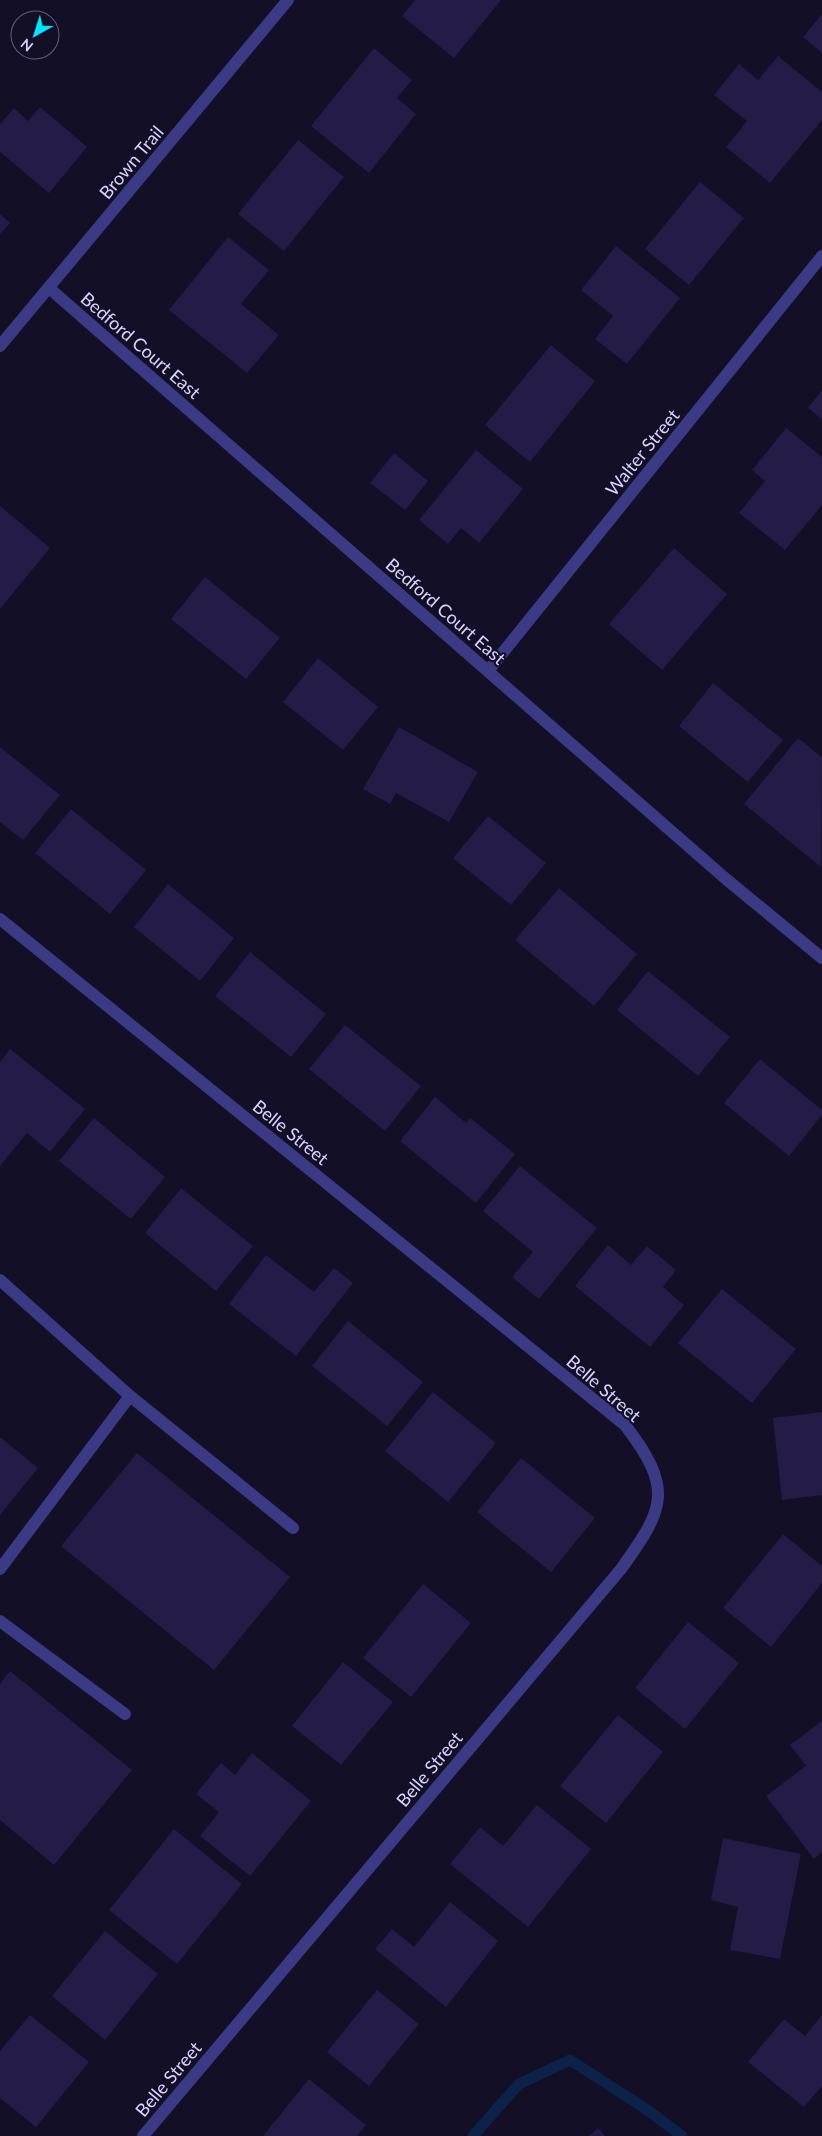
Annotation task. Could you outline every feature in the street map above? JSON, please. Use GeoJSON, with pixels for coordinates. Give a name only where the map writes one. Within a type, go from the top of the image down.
{"type":"FeatureCollection","features":[{"type":"Feature","properties":{"kind":"street","name":"Brown Trail"},"geometry":{"type":"LineString","coordinates":[[0,346],[288,0]]}},
{"type":"Feature","properties":{"kind":"street","name":"Walter Street"},"geometry":{"type":"LineString","coordinates":[[488,671],[822,256]]}},
{"type":"Feature","properties":{"kind":"street","name":"Bedford Court East"},"geometry":{"type":"LineString","coordinates":[[49,288],[726,879],[822,958]]}},
{"type":"Feature","properties":{"kind":"street","name":"Belle Street"},"geometry":{"type":"LineString","coordinates":[[0,919],[625,1425],[639,1444],[658,1482],[658,1502],[649,1530],[621,1569],[143,2136]]}},
{"type":"Feature","properties":{"kind":"street"},"geometry":{"type":"LineString","coordinates":[[0,1280],[130,1396],[293,1528]]}},
{"type":"Feature","properties":{"kind":"street"},"geometry":{"type":"LineString","coordinates":[[0,1570],[130,1396]]}},
{"type":"Feature","properties":{"kind":"street"},"geometry":{"type":"LineString","coordinates":[[0,1621],[125,1714]]}},
{"type":"Feature","properties":{"kind":"building"},"geometry":{"type":"Polygon","coordinates":[[[415,0],[501,0],[454,58],[402,16],[415,0]]]}},
{"type":"Feature","properties":{"kind":"building"},"geometry":{"type":"Polygon","coordinates":[[[822,14],[822,53],[803,37],[822,14]]]}},
{"type":"Feature","properties":{"kind":"building"},"geometry":{"type":"Polygon","coordinates":[[[374,48],[412,80],[397,98],[416,114],[369,173],[311,126],[374,48]]]}},
{"type":"Feature","properties":{"kind":"building"},"geometry":{"type":"Polygon","coordinates":[[[778,56],[822,92],[822,120],[770,183],[726,147],[747,121],[714,95],[739,64],[758,80],[778,56]]]}},
{"type":"Feature","properties":{"kind":"building"},"geometry":{"type":"Polygon","coordinates":[[[40,107],[87,147],[49,193],[0,152],[0,124],[14,108],[28,121],[40,107]]]}},
{"type":"Feature","properties":{"kind":"building"},"geometry":{"type":"Polygon","coordinates":[[[298,140],[344,177],[284,251],[238,214],[298,140]]]}},
{"type":"Feature","properties":{"kind":"building"},"geometry":{"type":"Polygon","coordinates":[[[700,182],[744,218],[689,285],[645,249],[700,182]]]}},
{"type":"Feature","properties":{"kind":"building"},"geometry":{"type":"Polygon","coordinates":[[[0,214],[10,223],[0,234],[0,214]]]}},
{"type":"Feature","properties":{"kind":"building"},"geometry":{"type":"Polygon","coordinates":[[[228,237],[269,270],[241,304],[279,335],[247,373],[169,310],[228,237]]]}},
{"type":"Feature","properties":{"kind":"building"},"geometry":{"type":"Polygon","coordinates":[[[616,246],[680,298],[627,364],[595,339],[613,316],[581,290],[616,246]]]}},
{"type":"Feature","properties":{"kind":"building"},"geometry":{"type":"Polygon","coordinates":[[[551,345],[595,381],[530,462],[485,425],[551,345]]]}},
{"type":"Feature","properties":{"kind":"building"},"geometry":{"type":"Polygon","coordinates":[[[822,390],[822,419],[808,408],[822,390]]]}},
{"type":"Feature","properties":{"kind":"building"},"geometry":{"type":"Polygon","coordinates":[[[786,428],[822,457],[822,505],[785,550],[739,513],[765,481],[752,470],[786,428]]]}},
{"type":"Feature","properties":{"kind":"building"},"geometry":{"type":"Polygon","coordinates":[[[476,450],[523,489],[479,543],[461,528],[448,544],[419,520],[476,450]]]}},
{"type":"Feature","properties":{"kind":"building"},"geometry":{"type":"Polygon","coordinates":[[[394,453],[428,481],[405,510],[370,483],[394,453]]]}},
{"type":"Feature","properties":{"kind":"building"},"geometry":{"type":"Polygon","coordinates":[[[0,506],[50,548],[0,609],[0,506]]]}},
{"type":"Feature","properties":{"kind":"building"},"geometry":{"type":"Polygon","coordinates":[[[674,548],[727,594],[662,670],[609,624],[674,548]]]}},
{"type":"Feature","properties":{"kind":"building"},"geometry":{"type":"Polygon","coordinates":[[[205,577],[280,638],[246,679],[171,619],[205,577]]]}},
{"type":"Feature","properties":{"kind":"building"},"geometry":{"type":"Polygon","coordinates":[[[318,658],[378,707],[343,750],[283,702],[318,658]]]}},
{"type":"Feature","properties":{"kind":"building"},"geometry":{"type":"Polygon","coordinates":[[[713,683],[783,740],[748,782],[679,726],[713,683]]]}},
{"type":"Feature","properties":{"kind":"building"},"geometry":{"type":"Polygon","coordinates":[[[399,727],[478,772],[449,822],[396,793],[390,804],[363,789],[399,727]]]}},
{"type":"Feature","properties":{"kind":"building"},"geometry":{"type":"Polygon","coordinates":[[[798,738],[822,757],[821,867],[744,804],[798,738]]]}},
{"type":"Feature","properties":{"kind":"building"},"geometry":{"type":"Polygon","coordinates":[[[0,747],[60,795],[23,840],[0,822],[0,747]]]}},
{"type":"Feature","properties":{"kind":"building"},"geometry":{"type":"Polygon","coordinates":[[[71,809],[146,870],[110,914],[35,853],[71,809]]]}},
{"type":"Feature","properties":{"kind":"building"},"geometry":{"type":"Polygon","coordinates":[[[488,816],[546,863],[511,905],[453,858],[488,816]]]}},
{"type":"Feature","properties":{"kind":"building"},"geometry":{"type":"Polygon","coordinates":[[[168,884],[234,938],[200,981],[134,927],[168,884]]]}},
{"type":"Feature","properties":{"kind":"building"},"geometry":{"type":"Polygon","coordinates":[[[559,888],[637,954],[594,1006],[515,940],[559,888]]]}},
{"type":"Feature","properties":{"kind":"building"},"geometry":{"type":"Polygon","coordinates":[[[250,952],[326,1014],[291,1057],[215,996],[250,952]]]}},
{"type":"Feature","properties":{"kind":"building"},"geometry":{"type":"Polygon","coordinates":[[[648,971],[730,1037],[698,1076],[617,1010],[648,971]]]}},
{"type":"Feature","properties":{"kind":"building"},"geometry":{"type":"Polygon","coordinates":[[[345,1025],[421,1086],[385,1131],[309,1069],[345,1025]]]}},
{"type":"Feature","properties":{"kind":"building"},"geometry":{"type":"Polygon","coordinates":[[[10,1049],[85,1109],[50,1152],[27,1133],[0,1166],[0,1062],[10,1049]]]}},
{"type":"Feature","properties":{"kind":"building"},"geometry":{"type":"Polygon","coordinates":[[[760,1059],[822,1110],[822,1115],[789,1156],[724,1103],[760,1059]]]}},
{"type":"Feature","properties":{"kind":"building"},"geometry":{"type":"Polygon","coordinates":[[[435,1097],[466,1123],[470,1118],[515,1154],[476,1203],[400,1141],[435,1097]]]}},
{"type":"Feature","properties":{"kind":"building"},"geometry":{"type":"Polygon","coordinates":[[[94,1118],[165,1177],[131,1219],[59,1161],[94,1118]]]}},
{"type":"Feature","properties":{"kind":"building"},"geometry":{"type":"Polygon","coordinates":[[[520,1166],[597,1228],[539,1299],[512,1277],[533,1252],[483,1211],[520,1166]]]}},
{"type":"Feature","properties":{"kind":"building"},"geometry":{"type":"Polygon","coordinates":[[[181,1188],[253,1246],[216,1291],[145,1233],[181,1188]]]}},
{"type":"Feature","properties":{"kind":"building"},"geometry":{"type":"Polygon","coordinates":[[[608,1245],[631,1265],[647,1246],[676,1270],[663,1287],[684,1305],[650,1347],[575,1286],[608,1245]]]}},
{"type":"Feature","properties":{"kind":"building"},"geometry":{"type":"Polygon","coordinates":[[[266,1255],[314,1292],[334,1268],[353,1283],[296,1356],[229,1304],[266,1255]]]}},
{"type":"Feature","properties":{"kind":"building"},"geometry":{"type":"Polygon","coordinates":[[[722,1289],[796,1349],[752,1403],[678,1343],[722,1289]]]}},
{"type":"Feature","properties":{"kind":"building"},"geometry":{"type":"Polygon","coordinates":[[[348,1321],[423,1382],[387,1426],[312,1366],[348,1321]]]}},
{"type":"Feature","properties":{"kind":"building"},"geometry":{"type":"Polygon","coordinates":[[[433,1392],[496,1443],[448,1502],[385,1451],[433,1392]]]}},
{"type":"Feature","properties":{"kind":"building"},"geometry":{"type":"Polygon","coordinates":[[[822,1412],[822,1495],[782,1500],[773,1418],[822,1412]]]}},
{"type":"Feature","properties":{"kind":"building"},"geometry":{"type":"Polygon","coordinates":[[[0,1437],[38,1468],[0,1515],[0,1437]]]}},
{"type":"Feature","properties":{"kind":"building"},"geometry":{"type":"Polygon","coordinates":[[[137,1453],[290,1577],[214,1670],[61,1546],[137,1453]]]}},
{"type":"Feature","properties":{"kind":"building"},"geometry":{"type":"Polygon","coordinates":[[[521,1458],[595,1518],[551,1572],[477,1512],[521,1458]]]}},
{"type":"Feature","properties":{"kind":"building"},"geometry":{"type":"Polygon","coordinates":[[[783,1534],[822,1566],[822,1583],[771,1647],[723,1608],[783,1534]]]}},
{"type":"Feature","properties":{"kind":"building"},"geometry":{"type":"Polygon","coordinates":[[[423,1584],[471,1623],[411,1697],[363,1658],[423,1584]]]}},
{"type":"Feature","properties":{"kind":"building"},"geometry":{"type":"Polygon","coordinates":[[[688,1622],[739,1663],[685,1729],[635,1688],[688,1622]]]}},
{"type":"Feature","properties":{"kind":"building"},"geometry":{"type":"Polygon","coordinates":[[[343,1662],[393,1702],[341,1765],[292,1726],[343,1662]]]}},
{"type":"Feature","properties":{"kind":"building"},"geometry":{"type":"Polygon","coordinates":[[[10,1671],[132,1770],[54,1865],[0,1820],[0,1684],[10,1671]]]}},
{"type":"Feature","properties":{"kind":"building"},"geometry":{"type":"Polygon","coordinates":[[[618,1715],[663,1752],[606,1823],[560,1786],[618,1715]]]}},
{"type":"Feature","properties":{"kind":"building"},"geometry":{"type":"Polygon","coordinates":[[[822,1721],[822,1852],[814,1859],[766,1796],[806,1766],[790,1745],[822,1721]]]}},
{"type":"Feature","properties":{"kind":"building"},"geometry":{"type":"Polygon","coordinates":[[[252,1753],[311,1801],[250,1876],[200,1836],[219,1812],[196,1794],[221,1763],[235,1775],[252,1753]]]}},
{"type":"Feature","properties":{"kind":"building"},"geometry":{"type":"Polygon","coordinates":[[[537,1805],[591,1849],[528,1927],[450,1864],[480,1827],[503,1846],[537,1805]]]}},
{"type":"Feature","properties":{"kind":"building"},"geometry":{"type":"Polygon","coordinates":[[[174,1829],[242,1884],[177,1964],[109,1910],[174,1829]]]}},
{"type":"Feature","properties":{"kind":"building"},"geometry":{"type":"Polygon","coordinates":[[[723,1838],[801,1854],[780,1959],[730,1950],[738,1907],[711,1900],[723,1838]]]}},
{"type":"Feature","properties":{"kind":"building"},"geometry":{"type":"Polygon","coordinates":[[[450,1902],[498,1941],[446,2007],[375,1949],[392,1929],[414,1947],[450,1902]]]}},
{"type":"Feature","properties":{"kind":"building"},"geometry":{"type":"Polygon","coordinates":[[[105,1931],[158,1974],[105,2040],[52,1996],[105,1931]]]}},
{"type":"Feature","properties":{"kind":"building"},"geometry":{"type":"Polygon","coordinates":[[[377,1990],[419,2024],[369,2086],[327,2052],[377,1990]]]}},
{"type":"Feature","properties":{"kind":"building"},"geometry":{"type":"Polygon","coordinates":[[[30,2015],[89,2062],[36,2127],[0,2098],[0,2051],[30,2015]]]}},
{"type":"Feature","properties":{"kind":"building"},"geometry":{"type":"Polygon","coordinates":[[[822,2015],[822,2086],[804,2107],[748,2062],[784,2019],[805,2036],[822,2015]]]}},
{"type":"Feature","properties":{"kind":"building"},"geometry":{"type":"Polygon","coordinates":[[[309,2079],[366,2125],[357,2136],[263,2136],[309,2079]]]}},
{"type":"Feature","properties":{"kind":"building"},"geometry":{"type":"Polygon","coordinates":[[[598,2128],[605,2136],[589,2136],[598,2128]]]}},
{"type":"Feature","properties":{"kind":"waterway"},"geometry":{"type":"LineString","coordinates":[[473,2136],[519,2084],[570,2060],[646,2109],[682,2136]]}}]}
